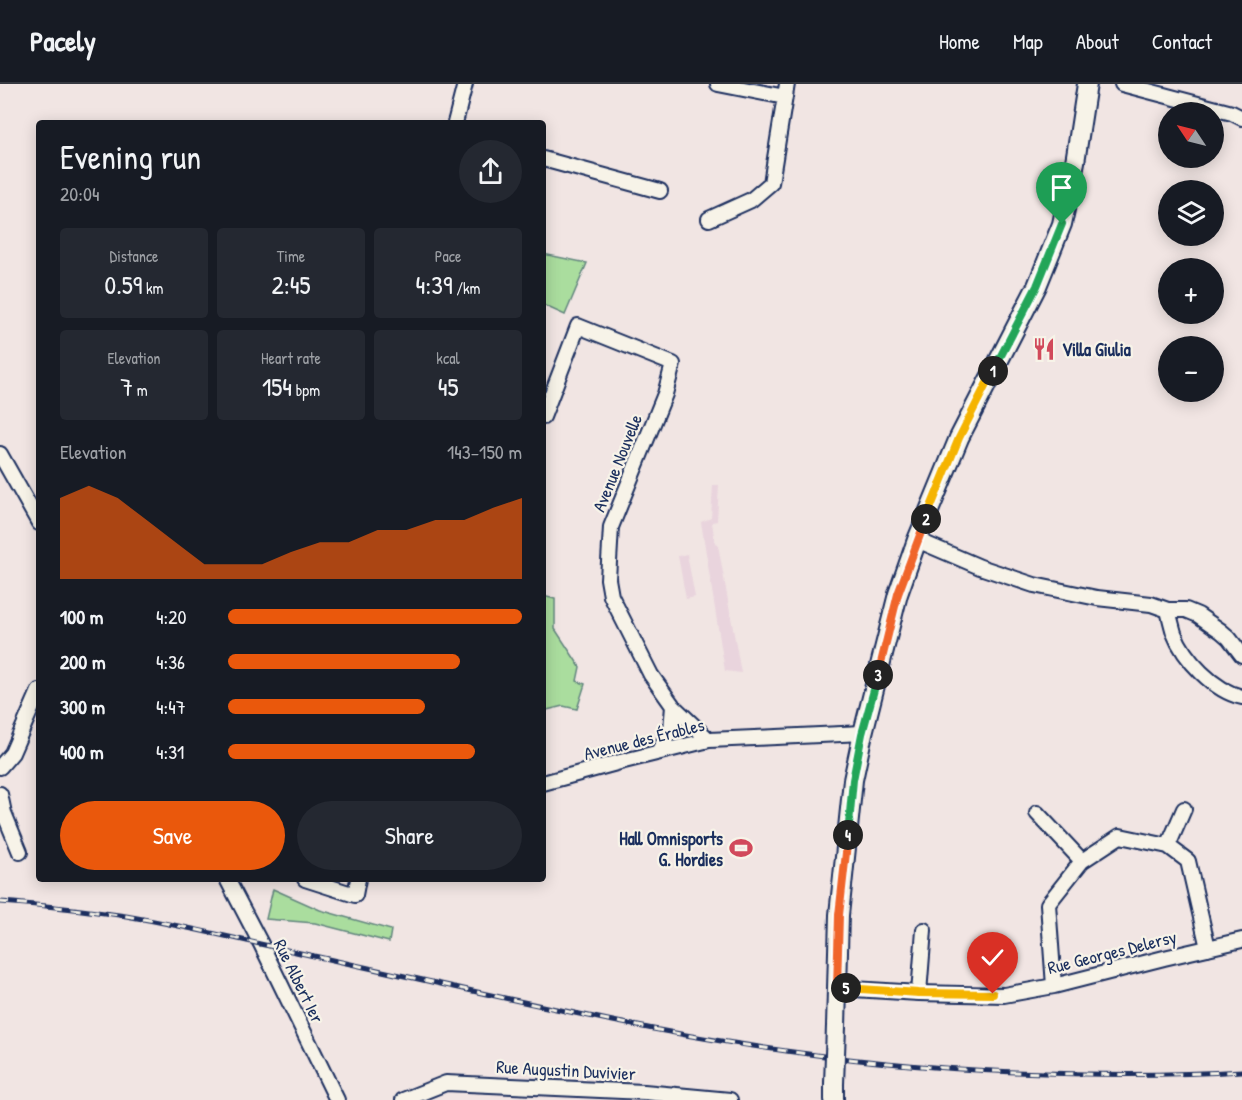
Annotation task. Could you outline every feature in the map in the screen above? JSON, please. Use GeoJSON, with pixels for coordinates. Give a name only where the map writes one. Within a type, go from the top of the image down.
{"type":"FeatureCollection","features":[{"type":"Feature","properties":{"kind":"main road"},"geometry":{"type":"LineString","coordinates":[[834,1092],[839,915],[853,780],[862,734],[898,594],[917,540],[959,438],[1037,286],[1062,224],[1075,162],[1087,84]]}},
{"type":"Feature","properties":{"kind":"street"},"geometry":{"type":"LineString","coordinates":[[456,120],[465,84]]}},
{"type":"Feature","properties":{"kind":"street"},"geometry":{"type":"LineString","coordinates":[[709,219],[751,200],[771,183],[786,90],[718,84]]}},
{"type":"Feature","properties":{"kind":"street"},"geometry":{"type":"LineString","coordinates":[[1122,84],[1239,112]]}},
{"type":"Feature","properties":{"kind":"street"},"geometry":{"type":"LineString","coordinates":[[546,160],[660,191]]}},
{"type":"Feature","properties":{"kind":"street","name":"Avenue Nouvelle"},"geometry":{"type":"LineString","coordinates":[[546,409],[578,326],[673,364],[665,394],[611,527],[608,579],[611,596],[651,675],[673,706],[709,740]]}},
{"type":"Feature","properties":{"kind":"street"},"geometry":{"type":"LineString","coordinates":[[0,454],[36,518]]}},
{"type":"Feature","properties":{"kind":"street"},"geometry":{"type":"LineString","coordinates":[[917,540],[980,567],[1034,585],[1097,598],[1151,604],[1168,610],[1186,610],[1198,615],[1221,631],[1242,655]]}},
{"type":"Feature","properties":{"kind":"street"},"geometry":{"type":"LineString","coordinates":[[1168,610],[1177,639],[1197,669],[1225,690],[1242,697]]}},
{"type":"Feature","properties":{"kind":"street"},"geometry":{"type":"LineString","coordinates":[[0,767],[12,753],[36,698]]}},
{"type":"Feature","properties":{"kind":"street"},"geometry":{"type":"LineString","coordinates":[[658,752],[670,730],[673,706]]}},
{"type":"Feature","properties":{"kind":"street","name":"Avenue des Érables"},"geometry":{"type":"LineString","coordinates":[[546,782],[709,740],[862,734]]}},
{"type":"Feature","properties":{"kind":"street"},"geometry":{"type":"LineString","coordinates":[[0,794],[4,813],[20,852]]}},
{"type":"Feature","properties":{"kind":"street"},"geometry":{"type":"LineString","coordinates":[[1168,846],[1184,809]]}},
{"type":"Feature","properties":{"kind":"street"},"geometry":{"type":"LineString","coordinates":[[1037,813],[1082,861]]}},
{"type":"Feature","properties":{"kind":"street"},"geometry":{"type":"LineString","coordinates":[[1054,986],[1048,904],[1082,861],[1120,836],[1168,846],[1188,861],[1208,948]]}},
{"type":"Feature","properties":{"kind":"street","name":"Rue Albert Ier"},"geometry":{"type":"LineString","coordinates":[[229,882],[337,1100]]}},
{"type":"Feature","properties":{"kind":"street"},"geometry":{"type":"LineString","coordinates":[[314,882],[355,895],[357,882]]}},
{"type":"Feature","properties":{"kind":"street"},"geometry":{"type":"LineString","coordinates":[[919,993],[924,930]]}},
{"type":"Feature","properties":{"kind":"street","name":"Rue Georges Delersy"},"geometry":{"type":"LineString","coordinates":[[837,988],[919,993],[1004,994],[1054,986],[1242,940]]}},
{"type":"Feature","properties":{"kind":"street","name":"Rue Augustin Duvivier"},"geometry":{"type":"LineString","coordinates":[[403,1100],[446,1083],[644,1092],[730,1100]]}},
{"type":"Feature","properties":{"kind":"shaded area"},"geometry":{"type":"Polygon","coordinates":[[[713,485],[719,485],[717,521],[712,522],[715,543],[718,545],[741,673],[725,671],[701,522],[711,518],[713,485]]]}},
{"type":"Feature","properties":{"kind":"shaded area"},"geometry":{"type":"Polygon","coordinates":[[[687,554],[695,597],[686,599],[678,556],[687,554]]]}},
{"type":"Feature","properties":{"kind":"green space"},"geometry":{"type":"Polygon","coordinates":[[[546,255],[587,263],[565,315],[546,306],[546,255]]]}},
{"type":"Feature","properties":{"kind":"green space"},"geometry":{"type":"Polygon","coordinates":[[[546,597],[555,599],[555,629],[580,667],[577,681],[585,684],[577,709],[563,706],[546,710],[546,597]]]}},
{"type":"Feature","properties":{"kind":"green space"},"geometry":{"type":"Polygon","coordinates":[[[273,889],[320,910],[391,930],[389,942],[315,923],[266,919],[273,889]]]}},
{"type":"Feature","properties":{"kind":"railway"},"geometry":{"type":"LineString","coordinates":[[0,902],[148,920],[608,1020],[709,1039],[810,1054],[912,1065],[1015,1072],[1185,1074],[1242,1071]]}},
{"type":"Feature","properties":{"kind":"place","name":"Villa Giulia"},"geometry":{"type":"Point","coordinates":[1044,349]}},
{"type":"Feature","properties":{"kind":"place","name":"Hall Omnisports G. Hordies"},"geometry":{"type":"Point","coordinates":[741,848]}},
{"type":"Feature","properties":{"kind":"route"},"geometry":{"type":"LineString","coordinates":[[993,994],[919,993],[837,988],[839,915],[853,780],[862,734],[898,594],[917,540],[959,438],[1037,286],[1062,224]]}}]}
